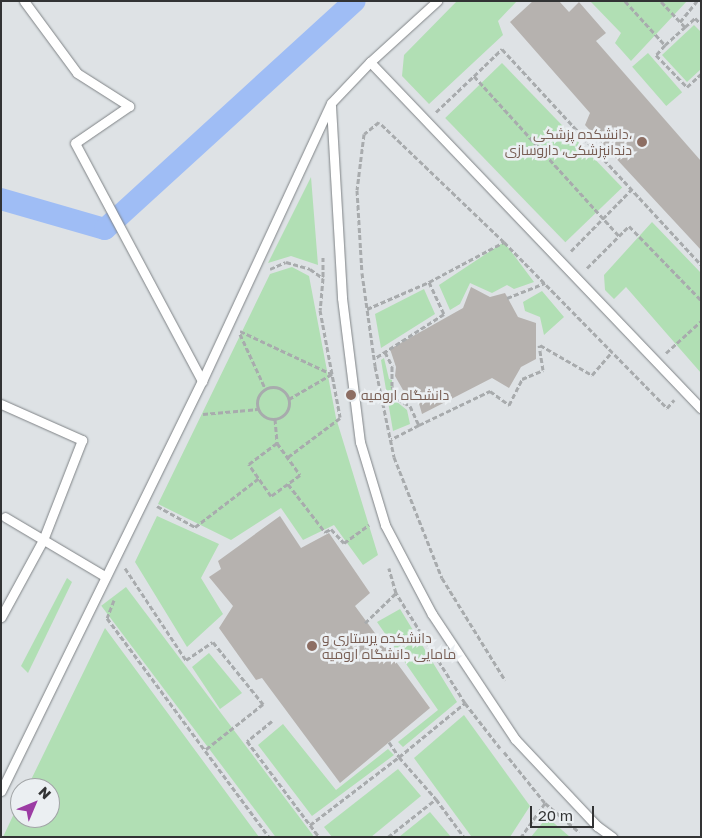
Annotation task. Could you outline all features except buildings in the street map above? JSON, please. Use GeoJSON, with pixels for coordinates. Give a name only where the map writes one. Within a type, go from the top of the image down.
{"type":"FeatureCollection","features":[{"type":"Feature","properties":{"kind":"lane"},"geometry":{"type":"LineString","coordinates":[[24,1],[77,73],[129,106],[75,143],[202,381]]}},
{"type":"Feature","properties":{"kind":"lane"},"geometry":{"type":"LineString","coordinates":[[1,791],[202,381],[331,103],[370,62],[438,1]]}},
{"type":"Feature","properties":{"kind":"lane"},"geometry":{"type":"LineString","coordinates":[[370,62],[701,408]]}},
{"type":"Feature","properties":{"kind":"lane"},"geometry":{"type":"LineString","coordinates":[[331,103],[342,298],[360,442],[385,526],[432,614],[515,739],[597,826],[612,837]]}},
{"type":"Feature","properties":{"kind":"lane"},"geometry":{"type":"LineString","coordinates":[[1,404],[82,440],[42,540],[1,616]]}},
{"type":"Feature","properties":{"kind":"lane"},"geometry":{"type":"LineString","coordinates":[[6,517],[106,577]]}},
{"type":"Feature","properties":{"kind":"path"},"geometry":{"type":"LineString","coordinates":[[625,1],[665,45]]}},
{"type":"Feature","properties":{"kind":"path"},"geometry":{"type":"LineString","coordinates":[[661,1],[685,26]]}},
{"type":"Feature","properties":{"kind":"path"},"geometry":{"type":"LineString","coordinates":[[680,22],[698,1]]}},
{"type":"Feature","properties":{"kind":"path"},"geometry":{"type":"LineString","coordinates":[[701,24],[695,18],[656,54],[687,87],[701,74]]}},
{"type":"Feature","properties":{"kind":"path"},"geometry":{"type":"LineString","coordinates":[[442,120],[435,113],[502,49],[701,265]]}},
{"type":"Feature","properties":{"kind":"path"},"geometry":{"type":"LineString","coordinates":[[474,76],[619,236]]}},
{"type":"Feature","properties":{"kind":"path"},"geometry":{"type":"LineString","coordinates":[[506,680],[442,578],[394,457],[374,359],[362,273],[358,190],[364,134],[379,122],[504,242],[666,408],[684,390]]}},
{"type":"Feature","properties":{"kind":"path"},"geometry":{"type":"LineString","coordinates":[[563,246],[569,254],[632,189]]}},
{"type":"Feature","properties":{"kind":"path"},"geometry":{"type":"LineString","coordinates":[[592,276],[585,270],[629,226],[701,300]]}},
{"type":"Feature","properties":{"kind":"path"},"geometry":{"type":"LineString","coordinates":[[367,309],[429,282],[504,242]]}},
{"type":"Feature","properties":{"kind":"path"},"geometry":{"type":"LineString","coordinates":[[266,271],[286,262],[310,269],[323,278],[320,310],[343,428]]}},
{"type":"Feature","properties":{"kind":"path"},"geometry":{"type":"LineString","coordinates":[[374,359],[444,314],[429,282]]}},
{"type":"Feature","properties":{"kind":"path"},"geometry":{"type":"LineString","coordinates":[[507,298],[545,283]]}},
{"type":"Feature","properties":{"kind":"path"},"geometry":{"type":"LineString","coordinates":[[659,346],[666,353],[701,321]]}},
{"type":"Feature","properties":{"kind":"path"},"geometry":{"type":"LineString","coordinates":[[243,322],[239,331],[265,388]]}},
{"type":"Feature","properties":{"kind":"path"},"geometry":{"type":"LineString","coordinates":[[239,331],[332,374]]}},
{"type":"Feature","properties":{"kind":"path"},"geometry":{"type":"LineString","coordinates":[[390,439],[490,391],[509,405],[522,379],[543,370],[539,345],[592,375],[612,352]]}},
{"type":"Feature","properties":{"kind":"path"},"geometry":{"type":"LineString","coordinates":[[385,352],[392,366],[392,386],[397,399],[410,406],[419,425]]}},
{"type":"Feature","properties":{"kind":"path"},"geometry":{"type":"LineString","coordinates":[[289,399],[332,374]]}},
{"type":"Feature","properties":{"kind":"path"},"geometry":{"type":"LineString","coordinates":[[280,387],[289,399],[287,412],[274,419],[264,416],[258,409],[259,395],[265,388],[280,387]]}},
{"type":"Feature","properties":{"kind":"path"},"geometry":{"type":"LineString","coordinates":[[198,414],[258,409]]}},
{"type":"Feature","properties":{"kind":"path"},"geometry":{"type":"LineString","coordinates":[[288,457],[340,418]]}},
{"type":"Feature","properties":{"kind":"path"},"geometry":{"type":"LineString","coordinates":[[274,419],[277,443],[300,476],[271,496],[248,464],[277,443]]}},
{"type":"Feature","properties":{"kind":"path"},"geometry":{"type":"LineString","coordinates":[[155,504],[195,527],[259,478]]}},
{"type":"Feature","properties":{"kind":"path"},"geometry":{"type":"LineString","coordinates":[[288,484],[325,532],[331,529],[344,543],[374,521]]}},
{"type":"Feature","properties":{"kind":"path"},"geometry":{"type":"LineString","coordinates":[[388,567],[396,593],[465,703],[545,803],[585,837]]}},
{"type":"Feature","properties":{"kind":"path"},"geometry":{"type":"LineString","coordinates":[[125,568],[186,660],[212,642],[263,704],[205,750]]}},
{"type":"Feature","properties":{"kind":"path"},"geometry":{"type":"LineString","coordinates":[[365,623],[396,593]]}},
{"type":"Feature","properties":{"kind":"path"},"geometry":{"type":"LineString","coordinates":[[107,618],[270,837]]}},
{"type":"Feature","properties":{"kind":"path"},"geometry":{"type":"LineString","coordinates":[[310,825],[399,757],[465,703]]}},
{"type":"Feature","properties":{"kind":"path"},"geometry":{"type":"LineString","coordinates":[[272,721],[247,741],[319,837]]}},
{"type":"Feature","properties":{"kind":"path"},"geometry":{"type":"LineString","coordinates":[[389,742],[399,757],[436,799],[464,837]]}},
{"type":"Feature","properties":{"kind":"path"},"geometry":{"type":"LineString","coordinates":[[388,837],[436,799]]}},
{"type":"Feature","properties":{"kind":"path"},"geometry":{"type":"LineString","coordinates":[[520,837],[545,803]]}},
{"type":"Feature","properties":{"kind":"green space"},"geometry":{"type":"Polygon","coordinates":[[[457,1],[517,1],[498,21],[503,35],[429,104],[402,76],[404,55],[457,1]]]}},
{"type":"Feature","properties":{"kind":"green space"},"geometry":{"type":"Polygon","coordinates":[[[590,1],[687,1],[631,61],[615,43],[621,33],[590,1]]]}},
{"type":"Feature","properties":{"kind":"green space"},"geometry":{"type":"Polygon","coordinates":[[[694,25],[701,32],[701,69],[687,82],[662,55],[694,25]]]}},
{"type":"Feature","properties":{"kind":"green space"},"geometry":{"type":"Polygon","coordinates":[[[648,53],[682,92],[666,106],[632,67],[648,53]]]}},
{"type":"Feature","properties":{"kind":"green space"},"geometry":{"type":"Polygon","coordinates":[[[502,63],[622,187],[565,242],[445,118],[502,63]]]}},
{"type":"Feature","properties":{"kind":"green space"},"geometry":{"type":"Polygon","coordinates":[[[311,177],[318,265],[291,256],[268,263],[311,177]]]}},
{"type":"Feature","properties":{"kind":"green space"},"geometry":{"type":"Polygon","coordinates":[[[652,222],[701,273],[701,373],[626,287],[614,299],[605,290],[604,275],[652,222]]]}},
{"type":"Feature","properties":{"kind":"green space"},"geometry":{"type":"Polygon","coordinates":[[[504,242],[534,282],[514,289],[507,285],[492,293],[470,283],[460,304],[450,310],[439,285],[504,242]]]}},
{"type":"Feature","properties":{"kind":"green space"},"geometry":{"type":"Polygon","coordinates":[[[292,267],[309,276],[336,418],[378,555],[363,565],[334,525],[303,540],[281,508],[231,540],[158,504],[270,274],[292,267]]]}},
{"type":"Feature","properties":{"kind":"green space"},"geometry":{"type":"Polygon","coordinates":[[[424,289],[435,314],[381,348],[375,314],[424,289]]]}},
{"type":"Feature","properties":{"kind":"green space"},"geometry":{"type":"Polygon","coordinates":[[[542,291],[564,317],[544,335],[540,317],[525,311],[523,302],[542,291]]]}},
{"type":"Feature","properties":{"kind":"green space"},"geometry":{"type":"Polygon","coordinates":[[[384,358],[389,379],[392,380],[392,398],[407,410],[410,424],[393,431],[381,360],[384,358]]]}},
{"type":"Feature","properties":{"kind":"green space"},"geometry":{"type":"Polygon","coordinates":[[[157,516],[219,544],[201,578],[223,614],[187,647],[135,562],[157,516]]]}},
{"type":"Feature","properties":{"kind":"green space"},"geometry":{"type":"Polygon","coordinates":[[[67,578],[72,582],[28,673],[21,666],[67,578]]]}},
{"type":"Feature","properties":{"kind":"green space"},"geometry":{"type":"Polygon","coordinates":[[[126,587],[313,835],[311,837],[276,837],[101,606],[126,587]]]}},
{"type":"Feature","properties":{"kind":"green space"},"geometry":{"type":"Polygon","coordinates":[[[400,609],[457,702],[403,747],[398,742],[438,710],[377,622],[400,609]]]}},
{"type":"Feature","properties":{"kind":"green space"},"geometry":{"type":"Polygon","coordinates":[[[105,628],[259,837],[3,837],[10,822],[10,828],[60,828],[60,778],[32,778],[105,628]]]}},
{"type":"Feature","properties":{"kind":"green space"},"geometry":{"type":"Polygon","coordinates":[[[209,653],[242,693],[220,709],[192,667],[209,653]]]}},
{"type":"Feature","properties":{"kind":"green space"},"geometry":{"type":"Polygon","coordinates":[[[464,715],[530,806],[510,837],[471,836],[414,758],[464,715]]]}},
{"type":"Feature","properties":{"kind":"green space"},"geometry":{"type":"Polygon","coordinates":[[[283,724],[336,790],[388,749],[394,755],[312,816],[258,745],[283,724]]]}},
{"type":"Feature","properties":{"kind":"green space"},"geometry":{"type":"Polygon","coordinates":[[[398,769],[421,796],[371,837],[332,837],[324,827],[398,769]]]}},
{"type":"Feature","properties":{"kind":"green space"},"geometry":{"type":"Polygon","coordinates":[[[430,812],[451,837],[399,837],[430,812]]]}},
{"type":"Feature","properties":{"kind":"green space"},"geometry":{"type":"Polygon","coordinates":[[[547,817],[570,837],[531,837],[547,817]]]}},
{"type":"Feature","properties":{"kind":"waterway"},"geometry":{"type":"LineString","coordinates":[[1,199],[105,229],[355,1]]}},
{"type":"Feature","properties":{"kind":"place","name":"دانشکده پزشکی، دندانپزشکی، داروسازی"},"geometry":{"type":"Point","coordinates":[642,142]}},
{"type":"Feature","properties":{"kind":"place","name":"دانشگاه ارومیه"},"geometry":{"type":"Point","coordinates":[351,395]}},
{"type":"Feature","properties":{"kind":"place","name":"دانشکده پرستاری و مامایی دانشگاه ارومیه"},"geometry":{"type":"Point","coordinates":[312,646]}}]}
